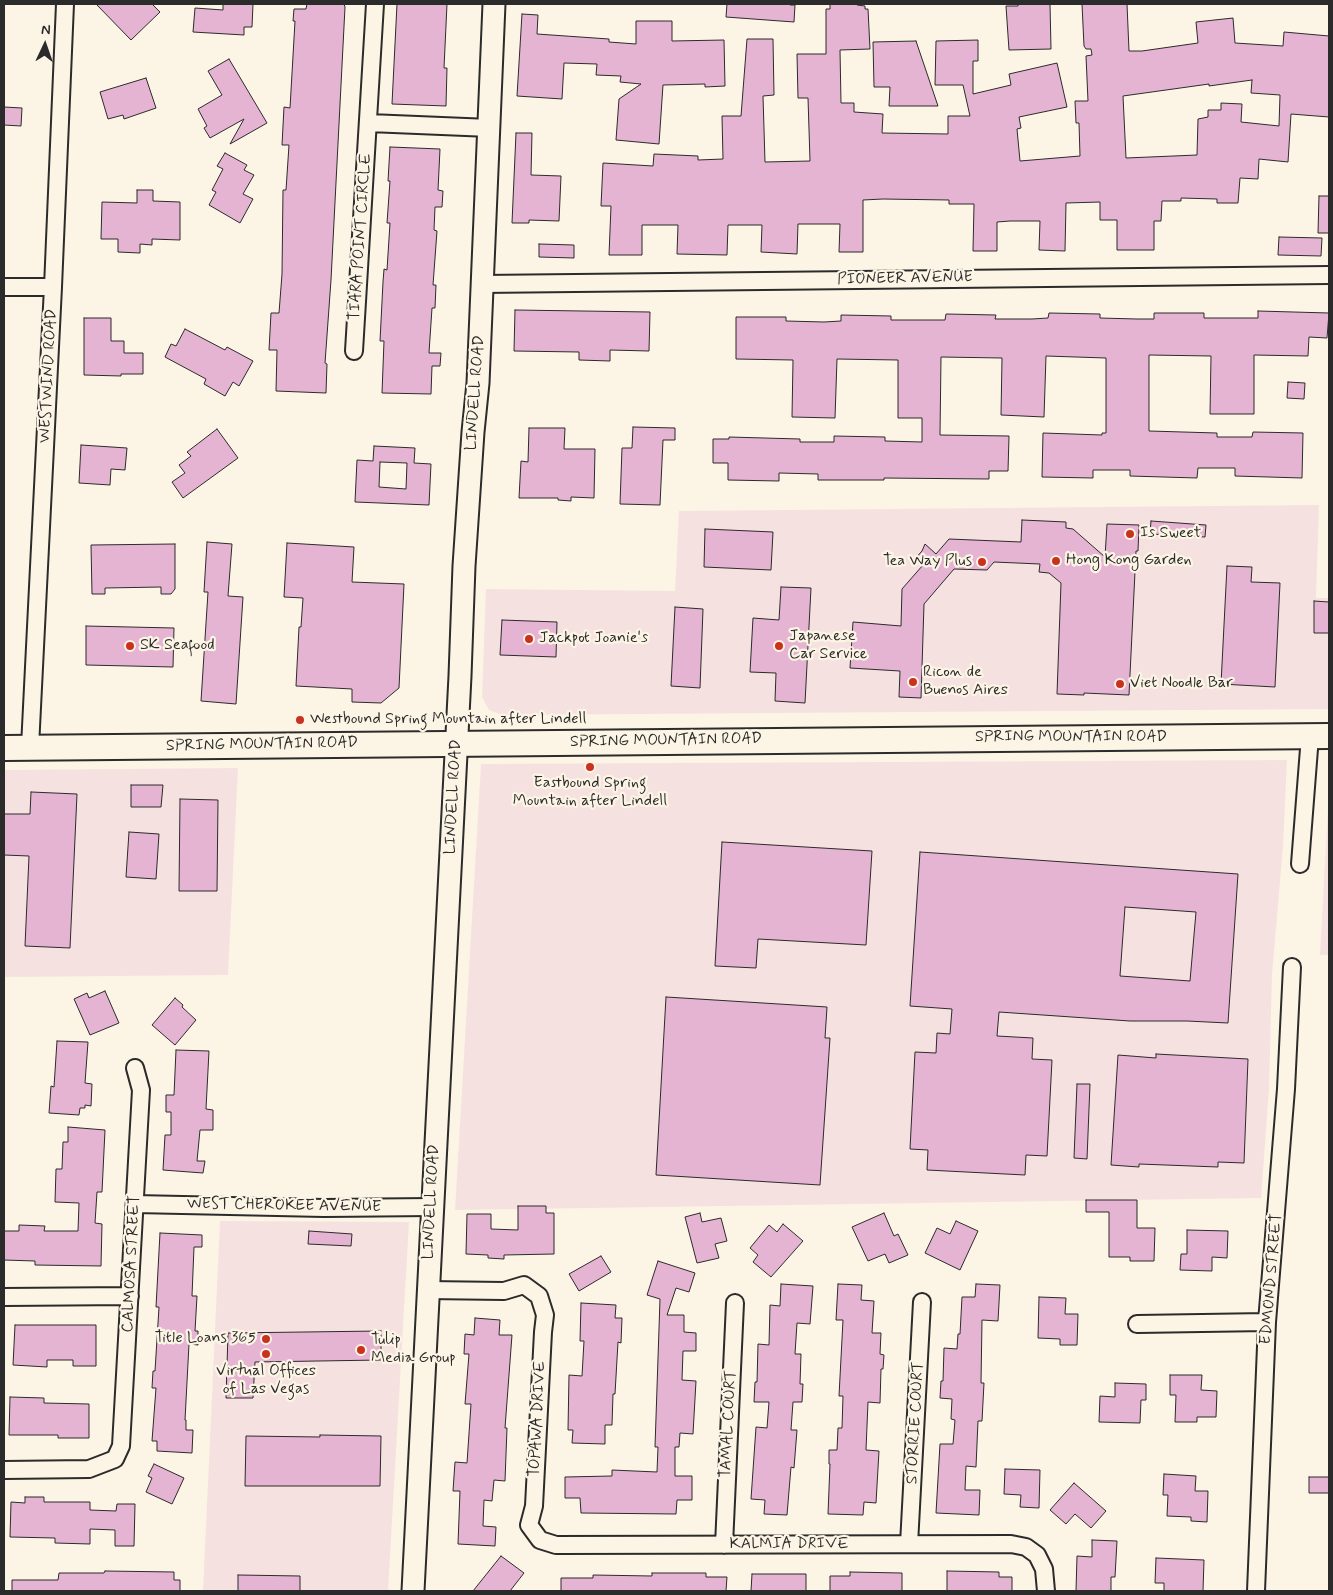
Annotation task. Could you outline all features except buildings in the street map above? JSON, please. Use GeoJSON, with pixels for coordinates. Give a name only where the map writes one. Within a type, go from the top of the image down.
{"type":"FeatureCollection","features":[{"type":"Feature","properties":{"kind":"main road","name":"SPRING MOUNTAIN ROAD"},"geometry":{"type":"LineString","coordinates":[[4,748],[1319,736]]}},
{"type":"Feature","properties":{"kind":"street","name":"WESTWIND ROAD"},"geometry":{"type":"LineString","coordinates":[[30,747],[65,4]]}},
{"type":"Feature","properties":{"kind":"street","name":"TIARA POINT CIRCLE"},"geometry":{"type":"LineString","coordinates":[[354,351],[376,4]]}},
{"type":"Feature","properties":{"kind":"street","name":"LINDELL ROAD"},"geometry":{"type":"LineString","coordinates":[[413,1591],[427,1290],[457,743],[464,566],[478,383],[494,4]]}},
{"type":"Feature","properties":{"kind":"street"},"geometry":{"type":"LineString","coordinates":[[369,123],[490,128]]}},
{"type":"Feature","properties":{"kind":"street","name":"PIONEER AVENUE"},"geometry":{"type":"LineString","coordinates":[[481,284],[1329,275]]}},
{"type":"Feature","properties":{"kind":"street"},"geometry":{"type":"LineString","coordinates":[[4,287],[53,287]]}},
{"type":"Feature","properties":{"kind":"street"},"geometry":{"type":"LineString","coordinates":[[1300,864],[1319,736]]}},
{"type":"Feature","properties":{"kind":"street","name":"EDMOND STREET"},"geometry":{"type":"LineString","coordinates":[[1256,1591],[1267,1322],[1286,1088],[1292,967]]}},
{"type":"Feature","properties":{"kind":"street","name":"CALMOSA STREET"},"geometry":{"type":"LineString","coordinates":[[4,1470],[89,1469],[115,1459],[121,1446],[141,1090],[135,1068]]}},
{"type":"Feature","properties":{"kind":"street","name":"WEST CHEROKEE AVENUE"},"geometry":{"type":"LineString","coordinates":[[135,1204],[324,1208],[432,1207]]}},
{"type":"Feature","properties":{"kind":"street","name":"TOPAWA DRIVE"},"geometry":{"type":"LineString","coordinates":[[427,1290],[504,1291],[524,1286],[539,1296],[546,1315],[543,1332],[534,1506],[529,1525],[540,1540]]}},
{"type":"Feature","properties":{"kind":"street"},"geometry":{"type":"LineString","coordinates":[[4,1297],[130,1296]]}},
{"type":"Feature","properties":{"kind":"street","name":"STORRIE COURT"},"geometry":{"type":"LineString","coordinates":[[909,1544],[922,1302]]}},
{"type":"Feature","properties":{"kind":"street","name":"TAMAL COURT"},"geometry":{"type":"LineString","coordinates":[[724,1545],[735,1303]]}},
{"type":"Feature","properties":{"kind":"street"},"geometry":{"type":"LineString","coordinates":[[1137,1324],[1267,1322]]}},
{"type":"Feature","properties":{"kind":"street","name":"KALMIA DRIVE"},"geometry":{"type":"LineString","coordinates":[[540,1540],[556,1546],[1011,1544],[1026,1547],[1037,1555],[1044,1569],[1046,1591]]}},
{"type":"Feature","properties":{"kind":"shaded area"},"geometry":{"type":"Polygon","coordinates":[[[1319,505],[1316,598],[1329,598],[1329,709],[502,715],[489,710],[482,697],[486,589],[675,591],[679,511],[1319,505]]]}},
{"type":"Feature","properties":{"kind":"shaded area"},"geometry":{"type":"Polygon","coordinates":[[[1287,760],[1283,846],[1272,975],[1269,1090],[1261,1198],[455,1210],[481,764],[1287,760]]]}},
{"type":"Feature","properties":{"kind":"shaded area"},"geometry":{"type":"Polygon","coordinates":[[[238,768],[228,975],[4,977],[4,770],[238,768]]]}},
{"type":"Feature","properties":{"kind":"shaded area"},"geometry":{"type":"Polygon","coordinates":[[[1329,789],[1329,955],[1320,955],[1329,789]]]}},
{"type":"Feature","properties":{"kind":"shaded area"},"geometry":{"type":"Polygon","coordinates":[[[220,1221],[409,1222],[388,1591],[203,1591],[220,1221]]]}},
{"type":"Feature","properties":{"kind":"place","name":"Is Sweet"},"geometry":{"type":"Point","coordinates":[1130,534]}},
{"type":"Feature","properties":{"kind":"place","name":"Hong Kong Garden"},"geometry":{"type":"Point","coordinates":[1056,561]}},
{"type":"Feature","properties":{"kind":"place","name":"Tea Way Plus"},"geometry":{"type":"Point","coordinates":[982,562]}},
{"type":"Feature","properties":{"kind":"place","name":"Jackpot Joanie's"},"geometry":{"type":"Point","coordinates":[529,639]}},
{"type":"Feature","properties":{"kind":"place","name":"SK Seafood"},"geometry":{"type":"Point","coordinates":[130,646]}},
{"type":"Feature","properties":{"kind":"place","name":"Japanese Car Service"},"geometry":{"type":"Point","coordinates":[779,646]}},
{"type":"Feature","properties":{"kind":"place","name":"Ricon de Buenos Aires"},"geometry":{"type":"Point","coordinates":[913,682]}},
{"type":"Feature","properties":{"kind":"place","name":"Viet Noodle Bar"},"geometry":{"type":"Point","coordinates":[1120,684]}},
{"type":"Feature","properties":{"kind":"place","name":"Westbound Spring Mountain after Lindell"},"geometry":{"type":"Point","coordinates":[300,720]}},
{"type":"Feature","properties":{"kind":"place","name":"Eastbound Spring Mountain after Lindell"},"geometry":{"type":"Point","coordinates":[590,767]}},
{"type":"Feature","properties":{"kind":"place","name":"Title Loans 365"},"geometry":{"type":"Point","coordinates":[266,1339]}},
{"type":"Feature","properties":{"kind":"place","name":"Tulip Media Group"},"geometry":{"type":"Point","coordinates":[361,1350]}},
{"type":"Feature","properties":{"kind":"place","name":"Virtual Offices of Las Vegas"},"geometry":{"type":"Point","coordinates":[266,1354]}}]}
